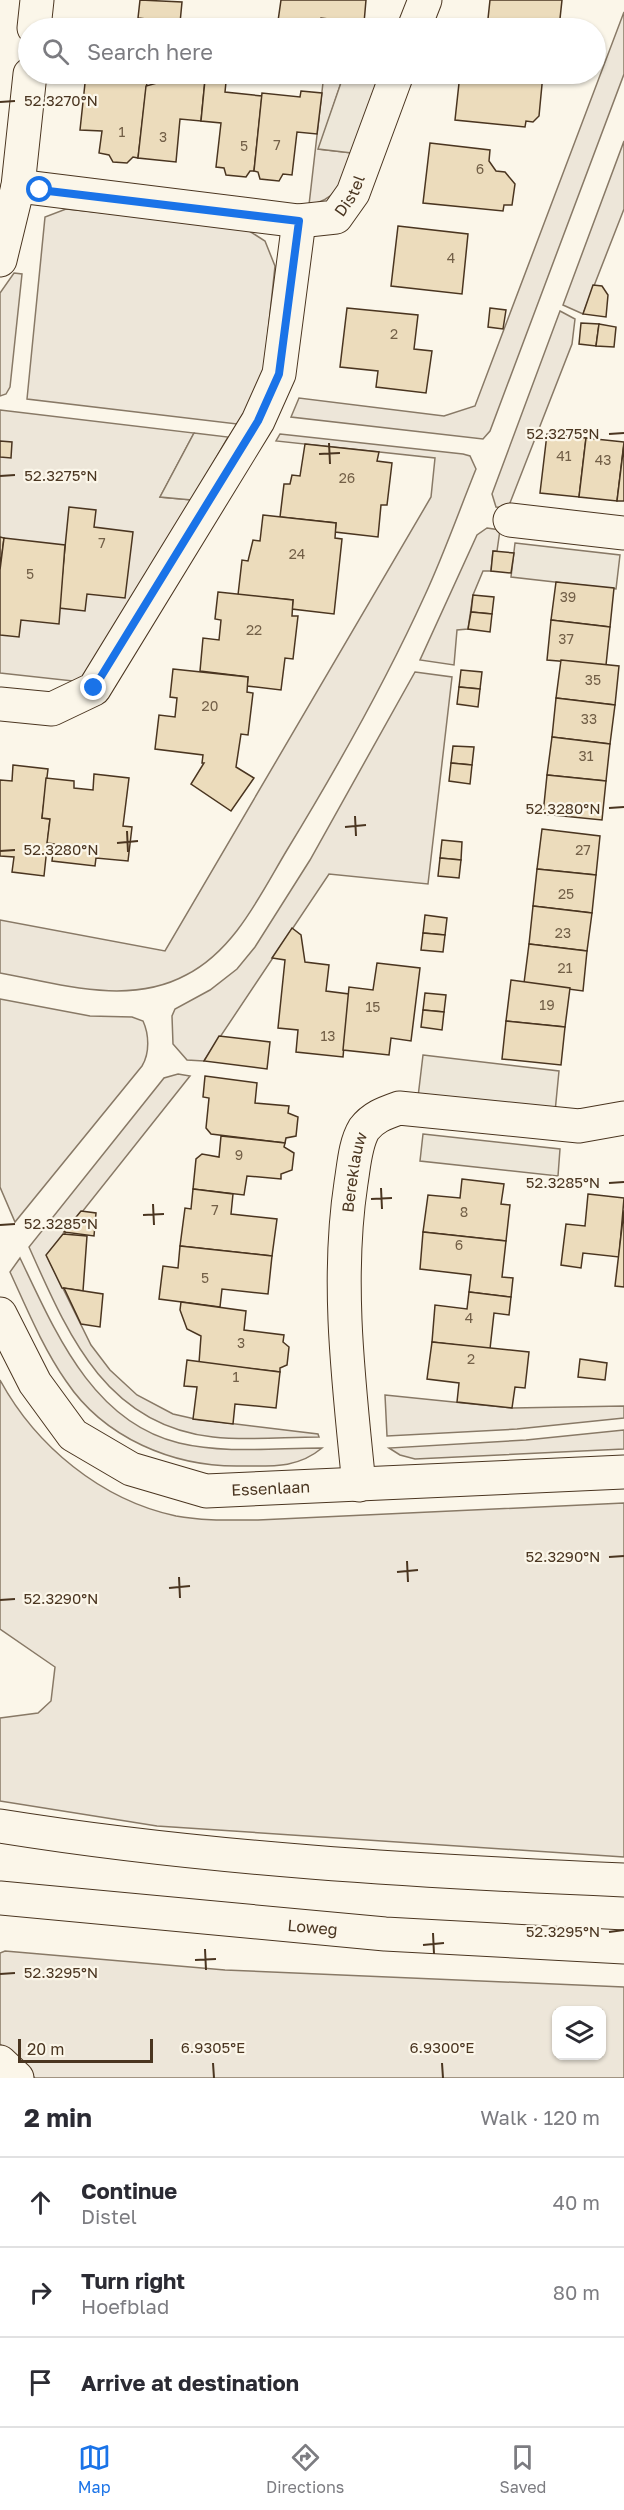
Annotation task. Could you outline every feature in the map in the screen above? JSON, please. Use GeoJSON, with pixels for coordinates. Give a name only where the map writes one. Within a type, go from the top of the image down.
{"type":"FeatureCollection","features":[{"type":"Feature","properties":{"kind":"street"},"geometry":{"type":"LineString","coordinates":[[35,18],[37,0]]}},
{"type":"Feature","properties":{"kind":"street"},"geometry":{"type":"LineString","coordinates":[[418,18],[425,0]]}},
{"type":"Feature","properties":{"kind":"street"},"geometry":{"type":"LineString","coordinates":[[0,260],[18,186],[29,84]]}},
{"type":"Feature","properties":{"kind":"street","name":"Distel"},"geometry":{"type":"LineString","coordinates":[[18,186],[299,221],[336,217],[353,193],[394,84]]}},
{"type":"Feature","properties":{"kind":"street"},"geometry":{"type":"LineString","coordinates":[[0,704],[51,710],[94,688],[258,421],[279,374],[299,221]]}},
{"type":"Feature","properties":{"kind":"street"},"geometry":{"type":"LineString","coordinates":[[510,520],[624,533]]}},
{"type":"Feature","properties":{"kind":"street","name":"Bereklauw"},"geometry":{"type":"LineString","coordinates":[[358,1485],[344,1289],[345,1220],[356,1152],[364,1129],[378,1116],[399,1108],[579,1126],[624,1118]]}},
{"type":"Feature","properties":{"kind":"street","name":"Essenlaan"},"geometry":{"type":"LineString","coordinates":[[0,1314],[35,1383],[73,1435],[131,1469],[206,1491],[624,1472]]}},
{"type":"Feature","properties":{"kind":"street"},"geometry":{"type":"LineString","coordinates":[[0,1826],[80,1840],[182,1852],[465,1873],[624,1880]]}},
{"type":"Feature","properties":{"kind":"street","name":"Loweg"},"geometry":{"type":"LineString","coordinates":[[0,1898],[385,1934],[624,1947]]}},
{"type":"Feature","properties":{"kind":"street"},"geometry":{"type":"LineString","coordinates":[[0,2062],[17,2078]]}},
{"type":"Feature","properties":{"kind":"shaded area"},"geometry":{"type":"Polygon","coordinates":[[[624,12],[624,74],[490,431],[483,439],[291,417],[299,398],[444,416],[475,406],[597,84],[606,84],[606,60],[624,12]]]}},
{"type":"Feature","properties":{"kind":"shaded area"},"geometry":{"type":"Polygon","coordinates":[[[323,84],[341,84],[319,149],[352,153],[342,180],[334,193],[309,205],[323,84]]]}},
{"type":"Feature","properties":{"kind":"shaded area"},"geometry":{"type":"Polygon","coordinates":[[[341,84],[378,84],[352,153],[318,149],[341,84]]]}},
{"type":"Feature","properties":{"kind":"shaded area"},"geometry":{"type":"Polygon","coordinates":[[[624,141],[624,209],[583,314],[563,305],[624,141]]]}},
{"type":"Feature","properties":{"kind":"shaded area"},"geometry":{"type":"Polygon","coordinates":[[[66,209],[243,227],[265,241],[275,266],[264,370],[256,394],[237,424],[27,399],[45,217],[66,209]]]}},
{"type":"Feature","properties":{"kind":"shaded area"},"geometry":{"type":"Polygon","coordinates":[[[14,273],[22,274],[10,387],[6,394],[0,396],[0,293],[14,273]]]}},
{"type":"Feature","properties":{"kind":"shaded area"},"geometry":{"type":"Polygon","coordinates":[[[560,311],[575,319],[572,344],[508,508],[496,507],[492,494],[560,311]]]}},
{"type":"Feature","properties":{"kind":"shaded area"},"geometry":{"type":"Polygon","coordinates":[[[0,410],[194,433],[160,497],[192,500],[82,682],[0,673],[0,410]]]}},
{"type":"Feature","properties":{"kind":"shaded area"},"geometry":{"type":"Polygon","coordinates":[[[194,433],[228,437],[192,500],[160,497],[194,433]]]}},
{"type":"Feature","properties":{"kind":"shaded area"},"geometry":{"type":"Polygon","coordinates":[[[280,434],[463,454],[470,456],[476,469],[432,580],[377,693],[256,903],[219,951],[203,964],[186,975],[164,984],[118,991],[70,987],[0,973],[0,920],[165,951],[431,497],[435,458],[276,441],[280,434]]]}},
{"type":"Feature","properties":{"kind":"shaded area"},"geometry":{"type":"Polygon","coordinates":[[[487,528],[500,530],[497,551],[493,551],[491,571],[483,571],[473,595],[468,629],[457,630],[454,665],[420,660],[477,535],[487,528]]]}},
{"type":"Feature","properties":{"kind":"shaded area"},"geometry":{"type":"Polygon","coordinates":[[[515,543],[620,555],[616,589],[511,577],[515,543]]]}},
{"type":"Feature","properties":{"kind":"shaded area"},"geometry":{"type":"Polygon","coordinates":[[[415,672],[452,677],[428,884],[329,874],[204,1061],[187,1060],[173,1044],[172,1016],[175,1009],[210,990],[237,969],[255,947],[310,860],[415,672]]]}},
{"type":"Feature","properties":{"kind":"shaded area"},"geometry":{"type":"Polygon","coordinates":[[[0,999],[90,1016],[132,1017],[143,1021],[147,1038],[146,1055],[142,1066],[15,1222],[0,1187],[0,999]]]}},
{"type":"Feature","properties":{"kind":"shaded area"},"geometry":{"type":"Polygon","coordinates":[[[423,1055],[559,1071],[555,1112],[418,1097],[423,1055]]]}},
{"type":"Feature","properties":{"kind":"shaded area"},"geometry":{"type":"Polygon","coordinates":[[[178,1074],[190,1076],[47,1256],[91,1345],[110,1370],[137,1395],[173,1414],[195,1419],[318,1434],[319,1437],[253,1439],[213,1437],[176,1429],[144,1414],[118,1395],[95,1370],[59,1312],[29,1247],[164,1078],[178,1074]]]}},
{"type":"Feature","properties":{"kind":"shaded area"},"geometry":{"type":"Polygon","coordinates":[[[423,1134],[560,1149],[558,1176],[420,1161],[423,1134]]]}},
{"type":"Feature","properties":{"kind":"shaded area"},"geometry":{"type":"Polygon","coordinates":[[[20,1258],[47,1315],[80,1370],[122,1416],[149,1432],[179,1443],[196,1446],[250,1450],[322,1448],[303,1460],[283,1465],[215,1465],[166,1455],[120,1433],[82,1401],[50,1355],[10,1272],[20,1258]]]}},
{"type":"Feature","properties":{"kind":"shaded area"},"geometry":{"type":"Polygon","coordinates":[[[0,1380],[32,1427],[73,1467],[122,1497],[148,1508],[186,1518],[258,1520],[624,1503],[624,1857],[157,1826],[0,1801],[0,1718],[38,1713],[51,1701],[55,1667],[0,1629],[0,1380]]]}},
{"type":"Feature","properties":{"kind":"shaded area"},"geometry":{"type":"Polygon","coordinates":[[[385,1395],[512,1408],[624,1406],[624,1418],[517,1429],[387,1436],[385,1395]]]}},
{"type":"Feature","properties":{"kind":"shaded area"},"geometry":{"type":"Polygon","coordinates":[[[624,1430],[624,1449],[415,1459],[400,1455],[389,1448],[526,1440],[624,1430]]]}},
{"type":"Feature","properties":{"kind":"shaded area"},"geometry":{"type":"Polygon","coordinates":[[[5,1951],[225,1970],[624,1987],[624,2078],[35,2078],[0,2044],[0,1953],[5,1951]]]}},
{"type":"Feature","properties":{"kind":"building"},"geometry":{"type":"Polygon","coordinates":[[[140,0],[182,2],[180,18],[138,18],[140,0]]]}},
{"type":"Feature","properties":{"kind":"building"},"geometry":{"type":"Polygon","coordinates":[[[281,0],[366,0],[364,18],[278,18],[281,0]]]}},
{"type":"Feature","properties":{"kind":"building"},"geometry":{"type":"Polygon","coordinates":[[[490,0],[562,0],[560,18],[488,18],[490,0]]]}},
{"type":"Feature","properties":{"kind":"building"},"geometry":{"type":"Polygon","coordinates":[[[85,84],[147,84],[138,158],[133,157],[127,163],[113,162],[109,155],[99,153],[102,131],[80,130],[85,84]]]}},
{"type":"Feature","properties":{"kind":"building"},"geometry":{"type":"Polygon","coordinates":[[[205,84],[201,121],[180,119],[176,162],[138,158],[146,86],[205,84]]]}},
{"type":"Feature","properties":{"kind":"building"},"geometry":{"type":"Polygon","coordinates":[[[205,84],[226,84],[225,92],[262,96],[254,171],[250,171],[246,177],[226,175],[224,168],[216,167],[221,123],[201,121],[205,84]]]}},
{"type":"Feature","properties":{"kind":"building"},"geometry":{"type":"Polygon","coordinates":[[[459,84],[542,84],[539,116],[533,122],[526,121],[525,127],[455,120],[459,84]]]}},
{"type":"Feature","properties":{"kind":"building"},"geometry":{"type":"Polygon","coordinates":[[[301,91],[322,93],[317,134],[297,132],[292,175],[283,174],[279,181],[260,179],[258,172],[254,171],[262,93],[300,97],[301,91]]]}},
{"type":"Feature","properties":{"kind":"building"},"geometry":{"type":"Polygon","coordinates":[[[430,143],[490,150],[489,161],[496,171],[505,172],[515,184],[512,205],[504,205],[503,211],[423,203],[430,143]]]}},
{"type":"Feature","properties":{"kind":"building"},"geometry":{"type":"Polygon","coordinates":[[[398,226],[468,234],[462,294],[391,286],[398,226]]]}},
{"type":"Feature","properties":{"kind":"building"},"geometry":{"type":"Polygon","coordinates":[[[593,285],[602,286],[608,295],[606,317],[583,314],[593,285]]]}},
{"type":"Feature","properties":{"kind":"building"},"geometry":{"type":"Polygon","coordinates":[[[347,308],[418,315],[414,349],[432,351],[426,393],[376,387],[378,371],[340,367],[347,308]]]}},
{"type":"Feature","properties":{"kind":"building"},"geometry":{"type":"Polygon","coordinates":[[[490,308],[506,310],[503,329],[488,327],[490,308]]]}},
{"type":"Feature","properties":{"kind":"building"},"geometry":{"type":"Polygon","coordinates":[[[581,323],[599,324],[596,346],[579,344],[581,323]]]}},
{"type":"Feature","properties":{"kind":"building"},"geometry":{"type":"Polygon","coordinates":[[[599,324],[616,327],[614,347],[596,346],[599,324]]]}},
{"type":"Feature","properties":{"kind":"building"},"geometry":{"type":"Polygon","coordinates":[[[547,434],[586,438],[579,497],[540,493],[547,434]]]}},
{"type":"Feature","properties":{"kind":"building"},"geometry":{"type":"Polygon","coordinates":[[[586,438],[624,442],[617,501],[579,497],[586,438]]]}},
{"type":"Feature","properties":{"kind":"building"},"geometry":{"type":"Polygon","coordinates":[[[0,441],[12,442],[11,458],[0,457],[0,441]]]}},
{"type":"Feature","properties":{"kind":"building"},"geometry":{"type":"Polygon","coordinates":[[[305,444],[379,452],[377,461],[392,463],[387,505],[381,505],[378,537],[335,532],[336,523],[280,517],[284,484],[290,484],[292,475],[300,476],[305,444]]]}},
{"type":"Feature","properties":{"kind":"building"},"geometry":{"type":"Polygon","coordinates":[[[624,444],[624,501],[617,501],[624,444]]]}},
{"type":"Feature","properties":{"kind":"building"},"geometry":{"type":"Polygon","coordinates":[[[69,507],[96,510],[94,527],[133,532],[125,598],[87,594],[85,611],[59,608],[69,507]]]}},
{"type":"Feature","properties":{"kind":"building"},"geometry":{"type":"Polygon","coordinates":[[[263,515],[336,523],[335,538],[342,539],[334,614],[292,609],[293,600],[238,595],[242,560],[248,561],[253,540],[260,541],[263,515]]]}},
{"type":"Feature","properties":{"kind":"building"},"geometry":{"type":"Polygon","coordinates":[[[0,537],[4,538],[0,570],[0,537]]]}},
{"type":"Feature","properties":{"kind":"building"},"geometry":{"type":"Polygon","coordinates":[[[4,538],[65,545],[59,624],[21,620],[19,637],[0,635],[0,570],[4,538]]]}},
{"type":"Feature","properties":{"kind":"building"},"geometry":{"type":"Polygon","coordinates":[[[493,551],[514,553],[511,573],[491,571],[493,551]]]}},
{"type":"Feature","properties":{"kind":"building"},"geometry":{"type":"Polygon","coordinates":[[[556,582],[614,588],[610,627],[551,620],[556,582]]]}},
{"type":"Feature","properties":{"kind":"building"},"geometry":{"type":"Polygon","coordinates":[[[218,592],[293,600],[292,616],[298,616],[293,659],[285,658],[281,690],[247,686],[248,677],[200,671],[203,638],[219,640],[221,620],[215,619],[218,592]]]}},
{"type":"Feature","properties":{"kind":"building"},"geometry":{"type":"Polygon","coordinates":[[[473,595],[494,597],[492,614],[471,612],[473,595]]]}},
{"type":"Feature","properties":{"kind":"building"},"geometry":{"type":"Polygon","coordinates":[[[471,612],[492,614],[490,632],[468,629],[471,612]]]}},
{"type":"Feature","properties":{"kind":"building"},"geometry":{"type":"Polygon","coordinates":[[[551,620],[610,627],[606,665],[547,660],[551,620]]]}},
{"type":"Feature","properties":{"kind":"building"},"geometry":{"type":"Polygon","coordinates":[[[561,660],[619,666],[615,705],[556,698],[561,660]]]}},
{"type":"Feature","properties":{"kind":"building"},"geometry":{"type":"Polygon","coordinates":[[[173,669],[248,677],[247,692],[253,693],[248,735],[241,734],[236,767],[254,778],[231,811],[191,784],[204,763],[202,763],[203,755],[155,749],[159,715],[175,717],[177,698],[170,697],[173,669]]]}},
{"type":"Feature","properties":{"kind":"building"},"geometry":{"type":"Polygon","coordinates":[[[461,670],[482,672],[480,689],[459,687],[461,670]]]}},
{"type":"Feature","properties":{"kind":"building"},"geometry":{"type":"Polygon","coordinates":[[[459,687],[480,689],[478,707],[457,704],[459,687]]]}},
{"type":"Feature","properties":{"kind":"building"},"geometry":{"type":"Polygon","coordinates":[[[556,698],[615,705],[610,744],[552,737],[556,698]]]}},
{"type":"Feature","properties":{"kind":"building"},"geometry":{"type":"Polygon","coordinates":[[[552,737],[610,744],[606,781],[547,775],[552,737]]]}},
{"type":"Feature","properties":{"kind":"building"},"geometry":{"type":"Polygon","coordinates":[[[453,746],[474,747],[472,765],[451,763],[453,746]]]}},
{"type":"Feature","properties":{"kind":"building"},"geometry":{"type":"Polygon","coordinates":[[[451,763],[472,765],[470,784],[449,781],[451,763]]]}},
{"type":"Feature","properties":{"kind":"building"},"geometry":{"type":"Polygon","coordinates":[[[13,765],[48,769],[42,818],[50,819],[44,876],[12,872],[14,857],[0,856],[0,780],[12,781],[13,765]]]}},
{"type":"Feature","properties":{"kind":"building"},"geometry":{"type":"Polygon","coordinates":[[[94,774],[129,778],[123,826],[132,827],[128,861],[96,858],[95,866],[52,861],[54,844],[47,843],[50,819],[42,818],[46,778],[74,781],[74,788],[93,790],[94,774]]]}},
{"type":"Feature","properties":{"kind":"building"},"geometry":{"type":"Polygon","coordinates":[[[547,775],[606,781],[602,820],[543,814],[547,775]]]}},
{"type":"Feature","properties":{"kind":"building"},"geometry":{"type":"Polygon","coordinates":[[[542,829],[600,836],[596,875],[537,869],[542,829]]]}},
{"type":"Feature","properties":{"kind":"building"},"geometry":{"type":"Polygon","coordinates":[[[442,840],[462,842],[461,860],[440,858],[442,840]]]}},
{"type":"Feature","properties":{"kind":"building"},"geometry":{"type":"Polygon","coordinates":[[[440,858],[461,860],[459,878],[438,876],[440,858]]]}},
{"type":"Feature","properties":{"kind":"building"},"geometry":{"type":"Polygon","coordinates":[[[537,869],[596,875],[592,913],[533,906],[537,869]]]}},
{"type":"Feature","properties":{"kind":"building"},"geometry":{"type":"Polygon","coordinates":[[[533,906],[592,913],[587,951],[529,944],[533,906]]]}},
{"type":"Feature","properties":{"kind":"building"},"geometry":{"type":"Polygon","coordinates":[[[425,915],[447,918],[445,935],[423,933],[425,915]]]}},
{"type":"Feature","properties":{"kind":"building"},"geometry":{"type":"Polygon","coordinates":[[[292,928],[301,935],[305,962],[329,965],[326,991],[349,994],[343,1057],[296,1052],[298,1030],[278,1028],[285,960],[272,958],[292,928]]]}},
{"type":"Feature","properties":{"kind":"building"},"geometry":{"type":"Polygon","coordinates":[[[423,933],[445,935],[443,952],[421,950],[423,933]]]}},
{"type":"Feature","properties":{"kind":"building"},"geometry":{"type":"Polygon","coordinates":[[[529,944],[587,951],[583,991],[524,983],[529,944]]]}},
{"type":"Feature","properties":{"kind":"building"},"geometry":{"type":"Polygon","coordinates":[[[377,963],[420,968],[411,1041],[391,1038],[389,1055],[343,1050],[349,987],[373,990],[377,963]]]}},
{"type":"Feature","properties":{"kind":"building"},"geometry":{"type":"Polygon","coordinates":[[[511,980],[570,988],[565,1027],[506,1021],[511,980]]]}},
{"type":"Feature","properties":{"kind":"building"},"geometry":{"type":"Polygon","coordinates":[[[425,993],[446,995],[444,1012],[423,1010],[425,993]]]}},
{"type":"Feature","properties":{"kind":"building"},"geometry":{"type":"Polygon","coordinates":[[[423,1010],[444,1012],[442,1030],[421,1027],[423,1010]]]}},
{"type":"Feature","properties":{"kind":"building"},"geometry":{"type":"Polygon","coordinates":[[[506,1021],[565,1027],[561,1065],[502,1059],[506,1021]]]}},
{"type":"Feature","properties":{"kind":"building"},"geometry":{"type":"Polygon","coordinates":[[[219,1036],[270,1042],[267,1069],[204,1061],[219,1036]]]}},
{"type":"Feature","properties":{"kind":"building"},"geometry":{"type":"Polygon","coordinates":[[[205,1076],[257,1083],[255,1103],[289,1106],[288,1113],[298,1117],[296,1136],[286,1138],[285,1143],[211,1134],[206,1128],[209,1098],[203,1097],[205,1076]]]}},
{"type":"Feature","properties":{"kind":"building"},"geometry":{"type":"Polygon","coordinates":[[[221,1136],[285,1143],[284,1147],[294,1153],[292,1170],[281,1174],[281,1179],[247,1176],[244,1195],[193,1189],[196,1159],[202,1154],[219,1157],[221,1136]]]}},
{"type":"Feature","properties":{"kind":"building"},"geometry":{"type":"Polygon","coordinates":[[[462,1179],[504,1184],[501,1204],[510,1205],[506,1241],[423,1232],[428,1195],[460,1198],[462,1179]]]}},
{"type":"Feature","properties":{"kind":"building"},"geometry":{"type":"Polygon","coordinates":[[[193,1189],[233,1194],[231,1214],[277,1219],[272,1256],[180,1246],[185,1208],[191,1209],[193,1189]]]}},
{"type":"Feature","properties":{"kind":"building"},"geometry":{"type":"Polygon","coordinates":[[[588,1194],[624,1198],[619,1257],[583,1253],[581,1268],[561,1265],[566,1224],[585,1226],[588,1194]]]}},
{"type":"Feature","properties":{"kind":"building"},"geometry":{"type":"Polygon","coordinates":[[[624,1210],[624,1287],[615,1286],[624,1210]]]}},
{"type":"Feature","properties":{"kind":"building"},"geometry":{"type":"Polygon","coordinates":[[[81,1211],[96,1213],[94,1236],[64,1232],[81,1211]]]}},
{"type":"Feature","properties":{"kind":"building"},"geometry":{"type":"Polygon","coordinates":[[[423,1232],[506,1241],[502,1277],[513,1278],[511,1297],[469,1292],[471,1275],[420,1269],[423,1232]]]}},
{"type":"Feature","properties":{"kind":"building"},"geometry":{"type":"Polygon","coordinates":[[[63,1234],[87,1236],[83,1291],[62,1288],[46,1255],[63,1234]]]}},
{"type":"Feature","properties":{"kind":"building"},"geometry":{"type":"Polygon","coordinates":[[[180,1246],[272,1256],[268,1294],[222,1289],[220,1307],[159,1299],[163,1266],[178,1268],[180,1246]]]}},
{"type":"Feature","properties":{"kind":"building"},"geometry":{"type":"Polygon","coordinates":[[[64,1288],[103,1294],[100,1327],[81,1324],[64,1288]]]}},
{"type":"Feature","properties":{"kind":"building"},"geometry":{"type":"Polygon","coordinates":[[[469,1292],[511,1297],[509,1315],[494,1313],[490,1349],[432,1342],[435,1305],[467,1309],[469,1292]]]}},
{"type":"Feature","properties":{"kind":"building"},"geometry":{"type":"Polygon","coordinates":[[[181,1302],[246,1311],[244,1330],[284,1335],[283,1342],[289,1347],[287,1365],[280,1368],[280,1372],[199,1363],[201,1336],[187,1329],[180,1310],[181,1302]]]}},
{"type":"Feature","properties":{"kind":"building"},"geometry":{"type":"Polygon","coordinates":[[[432,1342],[529,1352],[525,1388],[515,1387],[512,1408],[457,1402],[459,1383],[427,1379],[432,1342]]]}},
{"type":"Feature","properties":{"kind":"building"},"geometry":{"type":"Polygon","coordinates":[[[580,1359],[607,1363],[605,1380],[578,1377],[580,1359]]]}},
{"type":"Feature","properties":{"kind":"building"},"geometry":{"type":"Polygon","coordinates":[[[187,1360],[280,1372],[276,1408],[235,1404],[233,1424],[193,1419],[197,1387],[184,1386],[187,1360]]]}},
{"type":"Feature","properties":{"kind":"route"},"geometry":{"type":"LineString","coordinates":[[40,190],[299,221],[279,374],[258,421],[94,688]]}}]}
